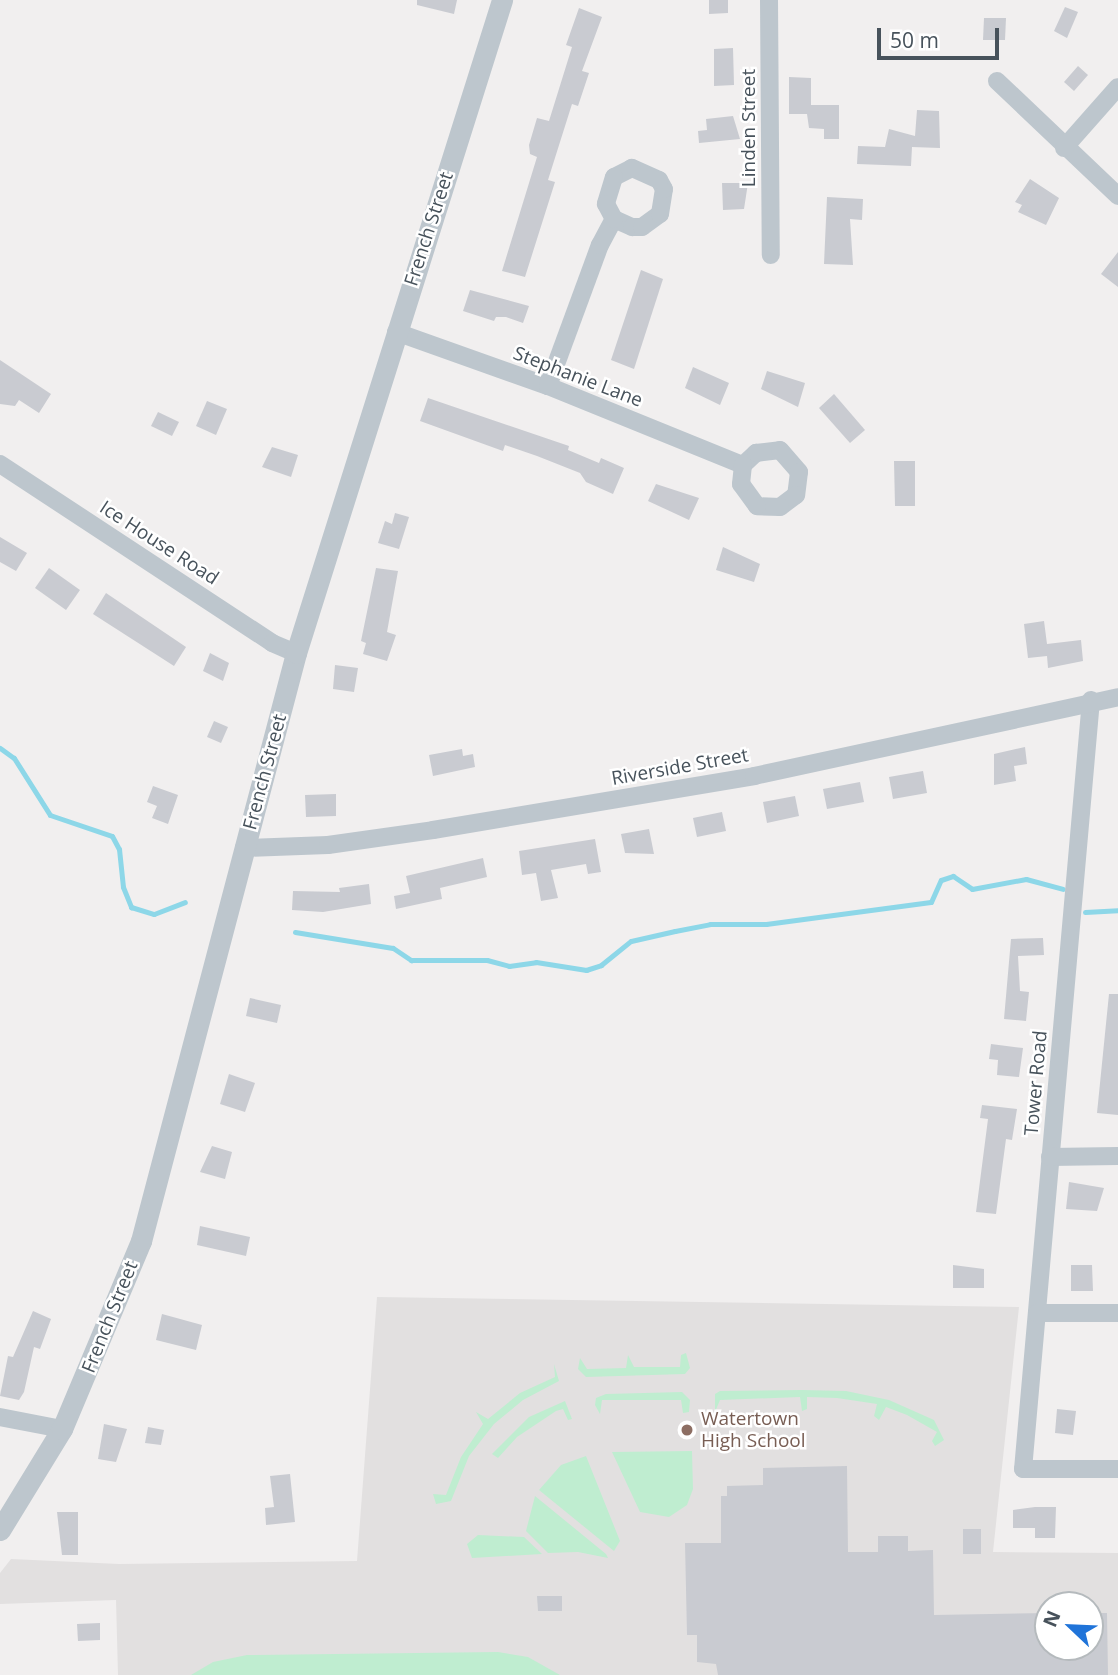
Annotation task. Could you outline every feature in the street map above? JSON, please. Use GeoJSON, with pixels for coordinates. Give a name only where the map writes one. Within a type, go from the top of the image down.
{"type":"FeatureCollection","features":[{"type":"Feature","properties":{"kind":"street","name":"French Street"},"geometry":{"type":"LineString","coordinates":[[0,1530],[62,1429],[141,1241],[296,653],[502,0]]}},
{"type":"Feature","properties":{"kind":"street","name":"Linden Street"},"geometry":{"type":"LineString","coordinates":[[769,0],[771,255]]}},
{"type":"Feature","properties":{"kind":"street"},"geometry":{"type":"LineString","coordinates":[[997,81],[1064,148],[1118,196]]}},
{"type":"Feature","properties":{"kind":"street"},"geometry":{"type":"LineString","coordinates":[[1064,148],[1118,87]]}},
{"type":"Feature","properties":{"kind":"street"},"geometry":{"type":"LineString","coordinates":[[548,386],[600,245],[614,219]]}},
{"type":"Feature","properties":{"kind":"street","name":"Stephanie Lane"},"geometry":{"type":"LineString","coordinates":[[397,332],[548,386],[743,465]]}},
{"type":"Feature","properties":{"kind":"street","name":"Ice House Road"},"geometry":{"type":"LineString","coordinates":[[0,464],[272,643],[296,653]]}},
{"type":"Feature","properties":{"kind":"street","name":"Riverside Street"},"geometry":{"type":"LineString","coordinates":[[244,848],[328,845],[406,834],[754,776],[1091,700],[1118,697]]}},
{"type":"Feature","properties":{"kind":"street","name":"Tower Road"},"geometry":{"type":"LineString","coordinates":[[1091,700],[1023,1469],[1118,1469]]}},
{"type":"Feature","properties":{"kind":"street"},"geometry":{"type":"LineString","coordinates":[[1050,1157],[1118,1156]]}},
{"type":"Feature","properties":{"kind":"street"},"geometry":{"type":"LineString","coordinates":[[1037,1313],[1118,1313]]}},
{"type":"Feature","properties":{"kind":"street"},"geometry":{"type":"LineString","coordinates":[[0,1417],[62,1429]]}},
{"type":"Feature","properties":{"kind":"shaded area","name":"Watertown High School"},"geometry":{"type":"Polygon","coordinates":[[[377,1297],[1019,1307],[993,1552],[1118,1553],[1118,1675],[118,1675],[116,1600],[0,1604],[0,1573],[11,1559],[119,1564],[357,1561],[377,1297]]]}},
{"type":"Feature","properties":{"kind":"green space"},"geometry":{"type":"Polygon","coordinates":[[[686,1353],[690,1368],[685,1374],[586,1377],[578,1369],[580,1358],[587,1369],[626,1368],[628,1355],[634,1367],[680,1367],[681,1355],[686,1353]]]}},
{"type":"Feature","properties":{"kind":"green space"},"geometry":{"type":"Polygon","coordinates":[[[554,1364],[559,1381],[523,1400],[494,1424],[469,1456],[451,1501],[436,1504],[433,1494],[446,1495],[461,1457],[483,1424],[476,1412],[488,1419],[520,1393],[555,1377],[554,1364]]]}},
{"type":"Feature","properties":{"kind":"green space"},"geometry":{"type":"Polygon","coordinates":[[[720,1391],[846,1391],[889,1400],[934,1420],[944,1440],[935,1446],[932,1441],[937,1432],[907,1415],[886,1407],[879,1420],[874,1416],[877,1404],[837,1398],[807,1397],[807,1409],[802,1411],[800,1397],[720,1400],[715,1412],[715,1394],[720,1391]]]}},
{"type":"Feature","properties":{"kind":"green space"},"geometry":{"type":"Polygon","coordinates":[[[682,1392],[690,1400],[689,1412],[683,1413],[681,1400],[602,1400],[600,1414],[595,1405],[596,1398],[606,1394],[682,1392]]]}},
{"type":"Feature","properties":{"kind":"green space"},"geometry":{"type":"Polygon","coordinates":[[[565,1401],[572,1419],[568,1420],[563,1409],[556,1411],[517,1437],[498,1458],[492,1454],[529,1417],[565,1401]]]}},
{"type":"Feature","properties":{"kind":"green space"},"geometry":{"type":"Polygon","coordinates":[[[692,1451],[693,1489],[687,1505],[669,1517],[640,1512],[612,1452],[692,1451]]]}},
{"type":"Feature","properties":{"kind":"green space"},"geometry":{"type":"Polygon","coordinates":[[[586,1456],[620,1541],[614,1551],[539,1490],[561,1465],[586,1456]]]}},
{"type":"Feature","properties":{"kind":"green space"},"geometry":{"type":"Polygon","coordinates":[[[535,1496],[608,1558],[578,1552],[548,1553],[526,1531],[535,1496]]]}},
{"type":"Feature","properties":{"kind":"green space"},"geometry":{"type":"Polygon","coordinates":[[[478,1535],[524,1537],[542,1554],[472,1558],[467,1544],[478,1535]]]}},
{"type":"Feature","properties":{"kind":"green space"},"geometry":{"type":"Polygon","coordinates":[[[498,1652],[528,1657],[560,1675],[191,1675],[213,1662],[247,1655],[498,1652]]]}},
{"type":"Feature","properties":{"kind":"building"},"geometry":{"type":"Polygon","coordinates":[[[417,0],[457,0],[454,14],[417,5],[417,0]]]}},
{"type":"Feature","properties":{"kind":"building"},"geometry":{"type":"Polygon","coordinates":[[[709,0],[728,0],[728,13],[709,14],[709,0]]]}},
{"type":"Feature","properties":{"kind":"building"},"geometry":{"type":"Polygon","coordinates":[[[1065,7],[1078,12],[1067,38],[1054,31],[1065,7]]]}},
{"type":"Feature","properties":{"kind":"building"},"geometry":{"type":"Polygon","coordinates":[[[579,8],[602,17],[582,71],[589,73],[578,106],[572,104],[548,180],[555,182],[525,277],[502,271],[537,157],[530,154],[529,145],[537,118],[549,121],[572,47],[566,45],[579,8]]]}},
{"type":"Feature","properties":{"kind":"building"},"geometry":{"type":"Polygon","coordinates":[[[984,18],[1006,18],[1005,40],[983,40],[984,18]]]}},
{"type":"Feature","properties":{"kind":"building"},"geometry":{"type":"Polygon","coordinates":[[[733,48],[734,85],[714,86],[714,49],[733,48]]]}},
{"type":"Feature","properties":{"kind":"building"},"geometry":{"type":"Polygon","coordinates":[[[1078,66],[1088,75],[1074,91],[1064,82],[1078,66]]]}},
{"type":"Feature","properties":{"kind":"building"},"geometry":{"type":"Polygon","coordinates":[[[789,77],[811,78],[811,105],[839,105],[839,139],[824,139],[824,129],[809,128],[807,114],[789,114],[789,77]]]}},
{"type":"Feature","properties":{"kind":"building"},"geometry":{"type":"Polygon","coordinates":[[[917,110],[939,111],[940,148],[912,147],[911,166],[857,164],[858,146],[885,147],[889,129],[915,136],[917,110]]]}},
{"type":"Feature","properties":{"kind":"building"},"geometry":{"type":"Polygon","coordinates":[[[733,116],[740,139],[699,143],[698,131],[707,130],[706,119],[733,116]]]}},
{"type":"Feature","properties":{"kind":"building"},"geometry":{"type":"Polygon","coordinates":[[[1030,179],[1059,198],[1046,225],[1018,212],[1022,205],[1015,202],[1030,179]]]}},
{"type":"Feature","properties":{"kind":"building"},"geometry":{"type":"Polygon","coordinates":[[[722,183],[748,183],[744,209],[723,210],[722,183]]]}},
{"type":"Feature","properties":{"kind":"building"},"geometry":{"type":"Polygon","coordinates":[[[827,197],[863,199],[862,220],[850,219],[853,265],[824,264],[827,197]]]}},
{"type":"Feature","properties":{"kind":"building"},"geometry":{"type":"Polygon","coordinates":[[[1118,252],[1118,287],[1101,274],[1118,252]]]}},
{"type":"Feature","properties":{"kind":"building"},"geometry":{"type":"Polygon","coordinates":[[[641,270],[663,279],[634,369],[611,360],[641,270]]]}},
{"type":"Feature","properties":{"kind":"building"},"geometry":{"type":"Polygon","coordinates":[[[470,290],[529,306],[523,323],[506,317],[496,317],[494,321],[463,311],[470,290]]]}},
{"type":"Feature","properties":{"kind":"building"},"geometry":{"type":"Polygon","coordinates":[[[0,360],[51,394],[39,413],[19,400],[15,406],[0,404],[0,360]]]}},
{"type":"Feature","properties":{"kind":"building"},"geometry":{"type":"Polygon","coordinates":[[[693,367],[729,383],[720,405],[685,388],[693,367]]]}},
{"type":"Feature","properties":{"kind":"building"},"geometry":{"type":"Polygon","coordinates":[[[767,371],[805,383],[798,407],[761,389],[767,371]]]}},
{"type":"Feature","properties":{"kind":"building"},"geometry":{"type":"Polygon","coordinates":[[[834,394],[865,430],[850,443],[819,408],[834,394]]]}},
{"type":"Feature","properties":{"kind":"building"},"geometry":{"type":"Polygon","coordinates":[[[428,398],[569,446],[568,450],[599,463],[601,458],[624,468],[613,494],[586,482],[580,473],[537,456],[505,445],[503,451],[420,421],[428,398]]]}},
{"type":"Feature","properties":{"kind":"building"},"geometry":{"type":"Polygon","coordinates":[[[207,401],[227,409],[216,435],[196,426],[207,401]]]}},
{"type":"Feature","properties":{"kind":"building"},"geometry":{"type":"Polygon","coordinates":[[[158,412],[179,422],[172,436],[151,426],[158,412]]]}},
{"type":"Feature","properties":{"kind":"building"},"geometry":{"type":"Polygon","coordinates":[[[272,447],[298,455],[291,477],[262,467],[272,447]]]}},
{"type":"Feature","properties":{"kind":"building"},"geometry":{"type":"Polygon","coordinates":[[[894,461],[915,461],[915,506],[895,506],[894,461]]]}},
{"type":"Feature","properties":{"kind":"building"},"geometry":{"type":"Polygon","coordinates":[[[656,484],[699,498],[689,520],[648,501],[656,484]]]}},
{"type":"Feature","properties":{"kind":"building"},"geometry":{"type":"Polygon","coordinates":[[[395,513],[409,517],[399,549],[378,543],[385,521],[392,524],[395,513]]]}},
{"type":"Feature","properties":{"kind":"building"},"geometry":{"type":"Polygon","coordinates":[[[0,537],[27,553],[16,571],[0,562],[0,537]]]}},
{"type":"Feature","properties":{"kind":"building"},"geometry":{"type":"Polygon","coordinates":[[[723,547],[760,564],[754,582],[716,570],[723,547]]]}},
{"type":"Feature","properties":{"kind":"building"},"geometry":{"type":"Polygon","coordinates":[[[49,568],[80,590],[66,610],[35,588],[49,568]]]}},
{"type":"Feature","properties":{"kind":"building"},"geometry":{"type":"Polygon","coordinates":[[[376,568],[398,571],[387,632],[396,635],[387,661],[363,654],[366,643],[361,641],[376,568]]]}},
{"type":"Feature","properties":{"kind":"building"},"geometry":{"type":"Polygon","coordinates":[[[106,593],[186,647],[174,666],[93,614],[106,593]]]}},
{"type":"Feature","properties":{"kind":"building"},"geometry":{"type":"Polygon","coordinates":[[[1044,621],[1047,644],[1081,640],[1083,661],[1048,668],[1047,656],[1028,658],[1024,624],[1044,621]]]}},
{"type":"Feature","properties":{"kind":"building"},"geometry":{"type":"Polygon","coordinates":[[[210,653],[229,663],[223,681],[203,671],[210,653]]]}},
{"type":"Feature","properties":{"kind":"building"},"geometry":{"type":"Polygon","coordinates":[[[335,665],[358,668],[354,692],[333,689],[335,665]]]}},
{"type":"Feature","properties":{"kind":"building"},"geometry":{"type":"Polygon","coordinates":[[[214,721],[228,727],[221,743],[207,737],[214,721]]]}},
{"type":"Feature","properties":{"kind":"building"},"geometry":{"type":"Polygon","coordinates":[[[1025,747],[1027,764],[1014,766],[1016,781],[994,785],[994,754],[1025,747]]]}},
{"type":"Feature","properties":{"kind":"building"},"geometry":{"type":"Polygon","coordinates":[[[462,749],[463,756],[473,754],[475,767],[433,776],[429,755],[462,749]]]}},
{"type":"Feature","properties":{"kind":"building"},"geometry":{"type":"Polygon","coordinates":[[[923,771],[927,793],[893,799],[889,777],[923,771]]]}},
{"type":"Feature","properties":{"kind":"building"},"geometry":{"type":"Polygon","coordinates":[[[860,782],[864,802],[827,809],[823,789],[860,782]]]}},
{"type":"Feature","properties":{"kind":"building"},"geometry":{"type":"Polygon","coordinates":[[[153,786],[178,795],[168,824],[152,818],[157,806],[147,802],[153,786]]]}},
{"type":"Feature","properties":{"kind":"building"},"geometry":{"type":"Polygon","coordinates":[[[336,794],[336,816],[306,817],[305,795],[336,794]]]}},
{"type":"Feature","properties":{"kind":"building"},"geometry":{"type":"Polygon","coordinates":[[[795,796],[799,816],[767,823],[763,802],[795,796]]]}},
{"type":"Feature","properties":{"kind":"building"},"geometry":{"type":"Polygon","coordinates":[[[722,812],[726,831],[697,837],[693,818],[722,812]]]}},
{"type":"Feature","properties":{"kind":"building"},"geometry":{"type":"Polygon","coordinates":[[[649,829],[654,854],[625,853],[621,834],[649,829]]]}},
{"type":"Feature","properties":{"kind":"building"},"geometry":{"type":"Polygon","coordinates":[[[595,839],[601,872],[588,874],[586,864],[551,870],[558,898],[541,901],[536,873],[522,875],[519,851],[595,839]]]}},
{"type":"Feature","properties":{"kind":"building"},"geometry":{"type":"Polygon","coordinates":[[[483,858],[487,877],[440,888],[442,899],[396,909],[394,896],[410,893],[406,876],[483,858]]]}},
{"type":"Feature","properties":{"kind":"building"},"geometry":{"type":"Polygon","coordinates":[[[369,884],[371,904],[323,912],[292,910],[293,891],[340,892],[339,888],[369,884]]]}},
{"type":"Feature","properties":{"kind":"building"},"geometry":{"type":"Polygon","coordinates":[[[1043,938],[1044,955],[1018,956],[1020,991],[1029,992],[1026,1021],[1004,1019],[1011,939],[1043,938]]]}},
{"type":"Feature","properties":{"kind":"building"},"geometry":{"type":"Polygon","coordinates":[[[1109,994],[1118,994],[1118,1115],[1097,1113],[1109,994]]]}},
{"type":"Feature","properties":{"kind":"building"},"geometry":{"type":"Polygon","coordinates":[[[250,998],[281,1005],[277,1023],[246,1016],[250,998]]]}},
{"type":"Feature","properties":{"kind":"building"},"geometry":{"type":"Polygon","coordinates":[[[991,1044],[1023,1048],[1019,1077],[997,1075],[998,1060],[989,1059],[991,1044]]]}},
{"type":"Feature","properties":{"kind":"building"},"geometry":{"type":"Polygon","coordinates":[[[229,1074],[255,1083],[245,1112],[220,1104],[229,1074]]]}},
{"type":"Feature","properties":{"kind":"building"},"geometry":{"type":"Polygon","coordinates":[[[982,1105],[1017,1109],[1012,1140],[1006,1139],[996,1214],[976,1212],[988,1119],[980,1118],[982,1105]]]}},
{"type":"Feature","properties":{"kind":"building"},"geometry":{"type":"Polygon","coordinates":[[[212,1146],[232,1152],[225,1179],[200,1172],[212,1146]]]}},
{"type":"Feature","properties":{"kind":"building"},"geometry":{"type":"Polygon","coordinates":[[[1069,1182],[1104,1188],[1097,1211],[1066,1209],[1069,1182]]]}},
{"type":"Feature","properties":{"kind":"building"},"geometry":{"type":"Polygon","coordinates":[[[200,1226],[250,1237],[246,1256],[197,1245],[200,1226]]]}},
{"type":"Feature","properties":{"kind":"building"},"geometry":{"type":"Polygon","coordinates":[[[953,1265],[984,1269],[984,1288],[953,1288],[953,1265]]]}},
{"type":"Feature","properties":{"kind":"building"},"geometry":{"type":"Polygon","coordinates":[[[1071,1265],[1092,1265],[1093,1291],[1071,1291],[1071,1265]]]}},
{"type":"Feature","properties":{"kind":"building"},"geometry":{"type":"Polygon","coordinates":[[[33,1311],[51,1319],[40,1349],[34,1347],[24,1392],[19,1400],[0,1396],[8,1356],[13,1357],[33,1311]]]}},
{"type":"Feature","properties":{"kind":"building"},"geometry":{"type":"Polygon","coordinates":[[[162,1314],[202,1325],[196,1350],[156,1340],[162,1314]]]}},
{"type":"Feature","properties":{"kind":"building"},"geometry":{"type":"Polygon","coordinates":[[[1057,1409],[1076,1411],[1073,1435],[1055,1433],[1057,1409]]]}},
{"type":"Feature","properties":{"kind":"building"},"geometry":{"type":"Polygon","coordinates":[[[104,1424],[127,1429],[116,1462],[98,1459],[104,1424]]]}},
{"type":"Feature","properties":{"kind":"building"},"geometry":{"type":"Polygon","coordinates":[[[148,1427],[164,1430],[161,1445],[145,1443],[148,1427]]]}},
{"type":"Feature","properties":{"kind":"building"},"geometry":{"type":"Polygon","coordinates":[[[847,1466],[848,1552],[878,1552],[878,1536],[908,1536],[908,1551],[933,1550],[934,1615],[1034,1613],[1034,1661],[1104,1661],[1104,1613],[1107,1613],[1108,1675],[718,1675],[716,1664],[697,1662],[697,1635],[687,1635],[685,1543],[721,1543],[721,1496],[727,1496],[727,1486],[763,1485],[763,1468],[847,1466]]]}},
{"type":"Feature","properties":{"kind":"building"},"geometry":{"type":"Polygon","coordinates":[[[290,1474],[295,1522],[266,1525],[265,1508],[274,1507],[270,1476],[290,1474]]]}},
{"type":"Feature","properties":{"kind":"building"},"geometry":{"type":"Polygon","coordinates":[[[1056,1507],[1055,1538],[1035,1538],[1035,1528],[1013,1528],[1013,1510],[1056,1507]]]}},
{"type":"Feature","properties":{"kind":"building"},"geometry":{"type":"Polygon","coordinates":[[[57,1512],[78,1512],[78,1555],[62,1555],[57,1512]]]}},
{"type":"Feature","properties":{"kind":"building"},"geometry":{"type":"Polygon","coordinates":[[[963,1529],[981,1529],[981,1554],[963,1554],[963,1529]]]}},
{"type":"Feature","properties":{"kind":"building"},"geometry":{"type":"Polygon","coordinates":[[[537,1596],[562,1596],[562,1611],[538,1611],[537,1596]]]}},
{"type":"Feature","properties":{"kind":"building"},"geometry":{"type":"Polygon","coordinates":[[[100,1623],[100,1640],[78,1641],[77,1624],[100,1623]]]}},
{"type":"Feature","properties":{"kind":"waterway"},"geometry":{"type":"LineString","coordinates":[[0,748],[14,758],[50,815],[112,836],[119,849],[123,887],[131,907],[154,914],[185,902]]}},
{"type":"Feature","properties":{"kind":"waterway"},"geometry":{"type":"LineString","coordinates":[[295,932],[393,948],[411,960],[487,960],[509,966],[536,962],[586,970],[601,965],[631,941],[710,924],[766,924],[931,902],[941,880],[953,876],[972,889],[1026,879],[1063,889]]}},
{"type":"Feature","properties":{"kind":"waterway"},"geometry":{"type":"LineString","coordinates":[[1085,912],[1118,910]]}},
{"type":"Feature","properties":{"kind":"place","name":"Watertown High School"},"geometry":{"type":"Point","coordinates":[687,1430]}}]}
